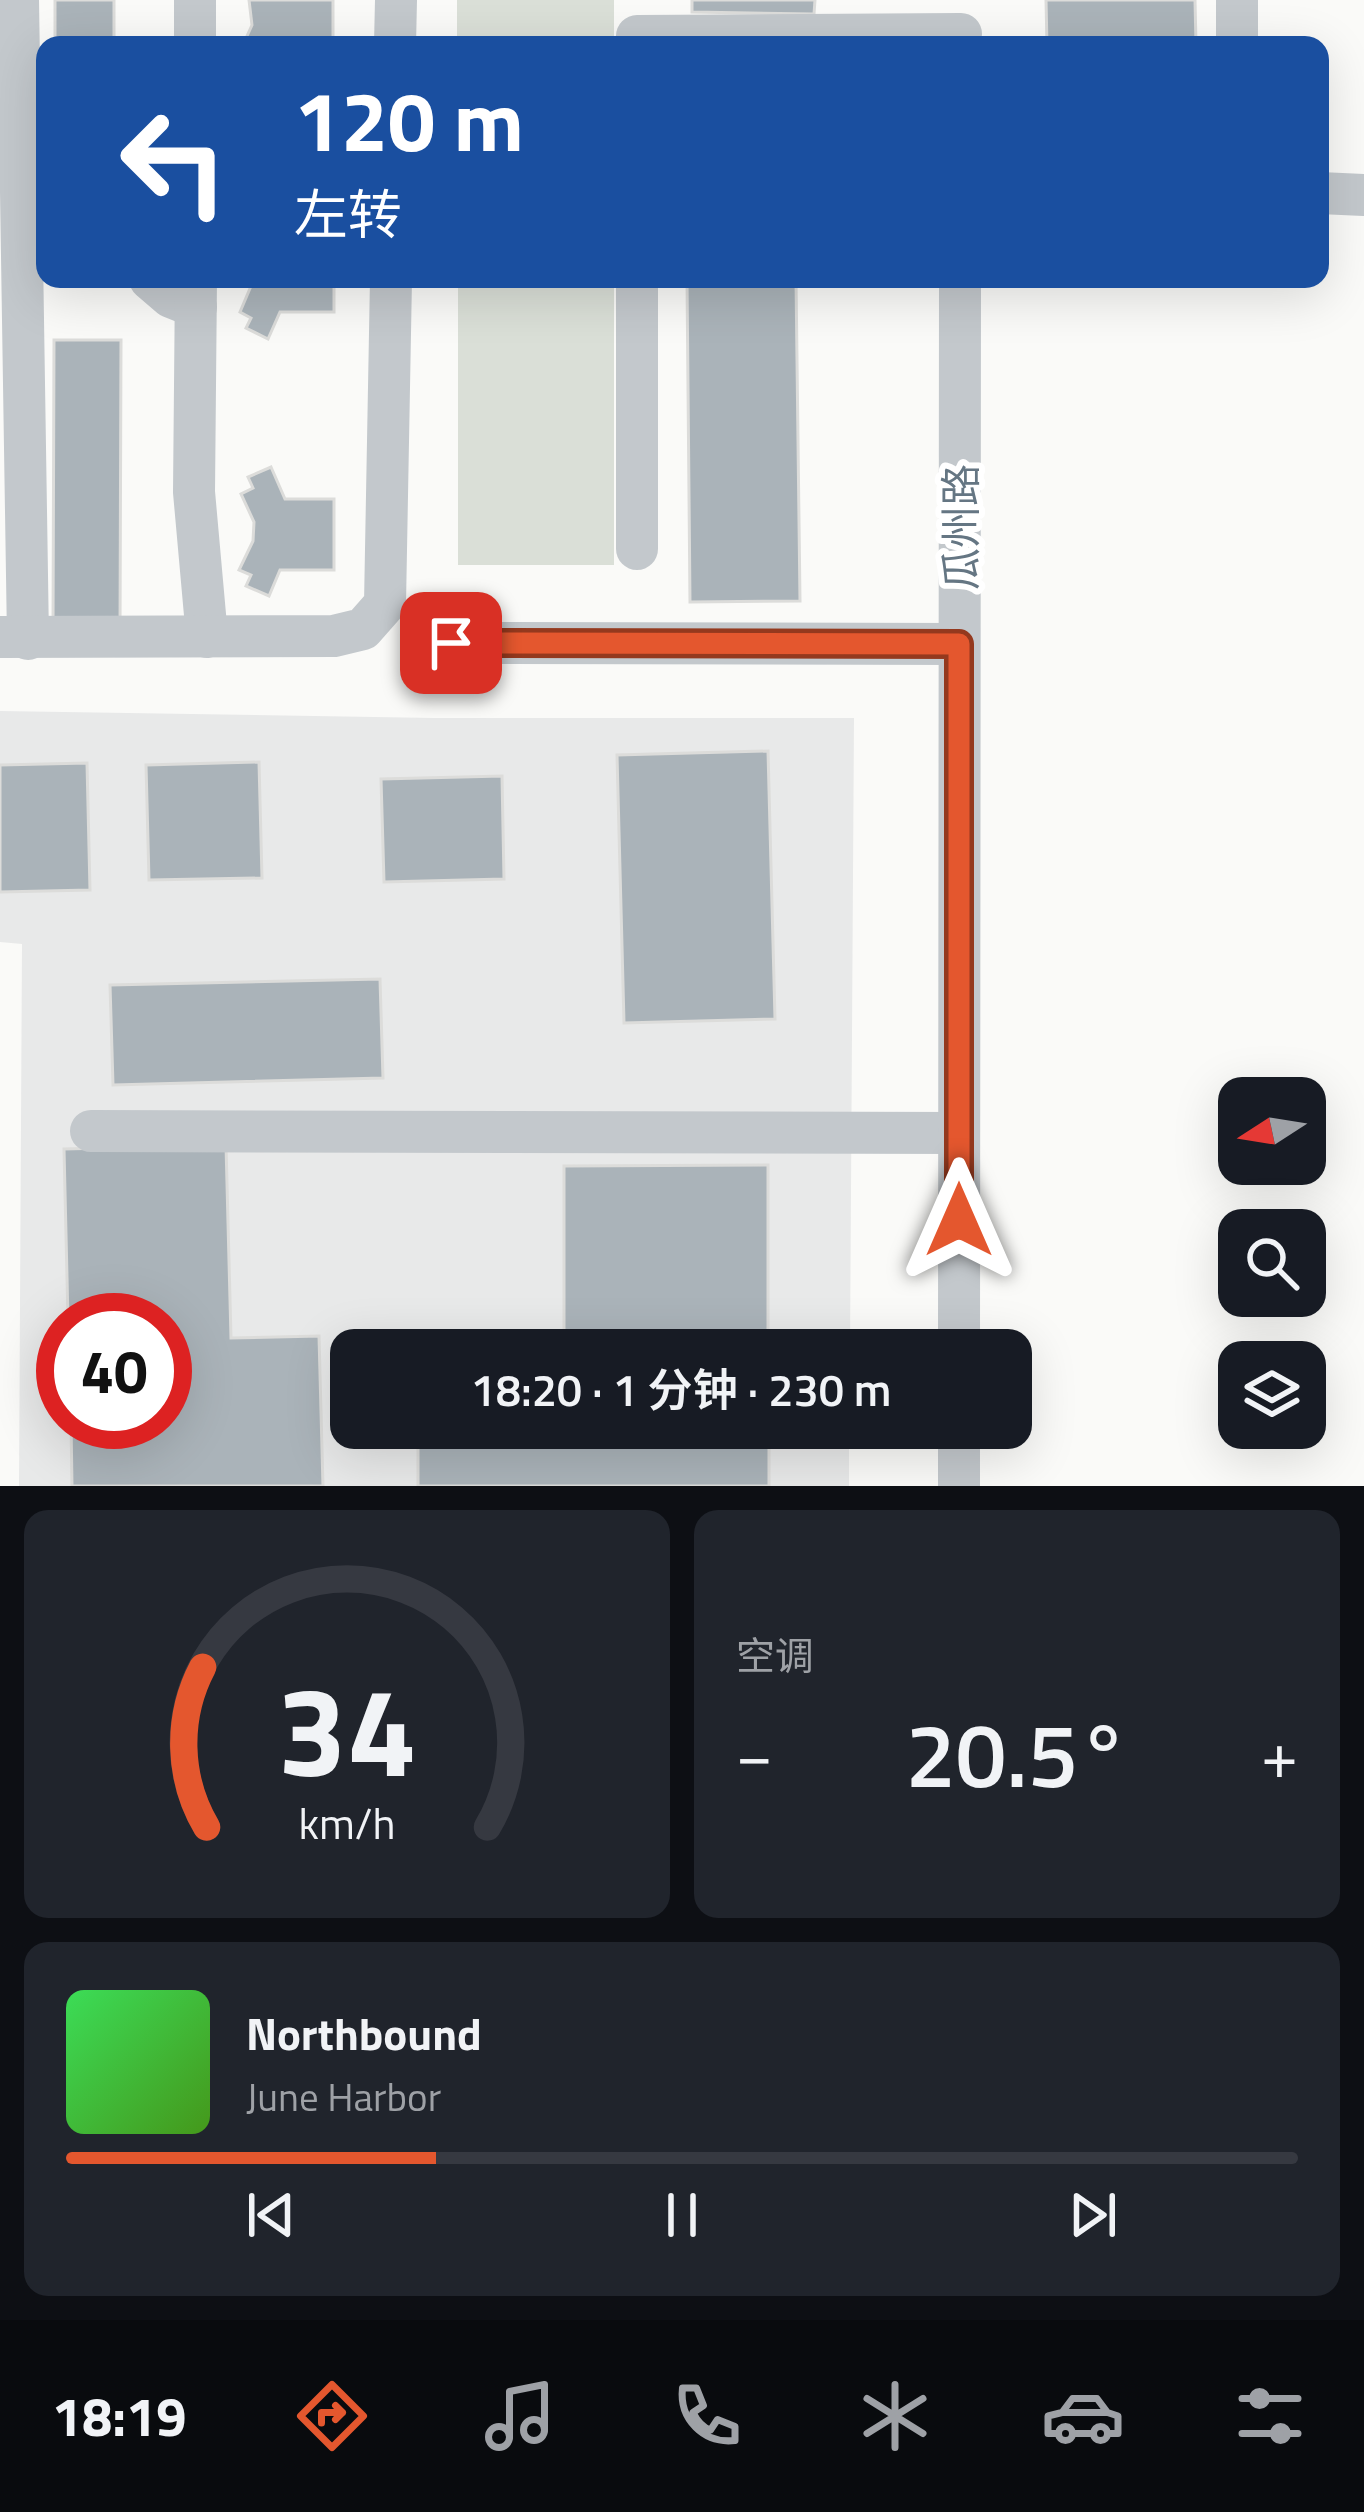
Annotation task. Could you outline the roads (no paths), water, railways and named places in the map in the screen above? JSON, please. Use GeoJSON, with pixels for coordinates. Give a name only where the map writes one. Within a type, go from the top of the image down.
{"type":"FeatureCollection","features":[{"type":"Feature","properties":{"kind":"street"},"geometry":{"type":"LineString","coordinates":[[18,0],[23,266],[14,638],[334,635],[363,629],[385,604],[391,288]]}},
{"type":"Feature","properties":{"kind":"street"},"geometry":{"type":"LineString","coordinates":[[195,0],[196,36]]}},
{"type":"Feature","properties":{"kind":"street"},"geometry":{"type":"LineString","coordinates":[[395,0],[395,36]]}},
{"type":"Feature","properties":{"kind":"street"},"geometry":{"type":"LineString","coordinates":[[1237,0],[1237,36]]}},
{"type":"Feature","properties":{"kind":"street"},"geometry":{"type":"LineString","coordinates":[[637,27],[961,26]]}},
{"type":"Feature","properties":{"kind":"street"},"geometry":{"type":"LineString","coordinates":[[1329,194],[1364,195]]}},
{"type":"Feature","properties":{"kind":"street"},"geometry":{"type":"LineString","coordinates":[[161,288],[172,297],[196,293],[194,492],[207,637]]}},
{"type":"Feature","properties":{"kind":"street"},"geometry":{"type":"LineString","coordinates":[[637,288],[637,549]]}},
{"type":"Feature","properties":{"kind":"street","name":"瓜州路"},"geometry":{"type":"LineString","coordinates":[[959,1329],[960,288]]}},
{"type":"Feature","properties":{"kind":"street"},"geometry":{"type":"LineString","coordinates":[[451,643],[959,644]]}},
{"type":"Feature","properties":{"kind":"street"},"geometry":{"type":"LineString","coordinates":[[91,1131],[959,1133]]}},
{"type":"Feature","properties":{"kind":"street"},"geometry":{"type":"LineString","coordinates":[[958,1486],[959,1449]]}}]}
